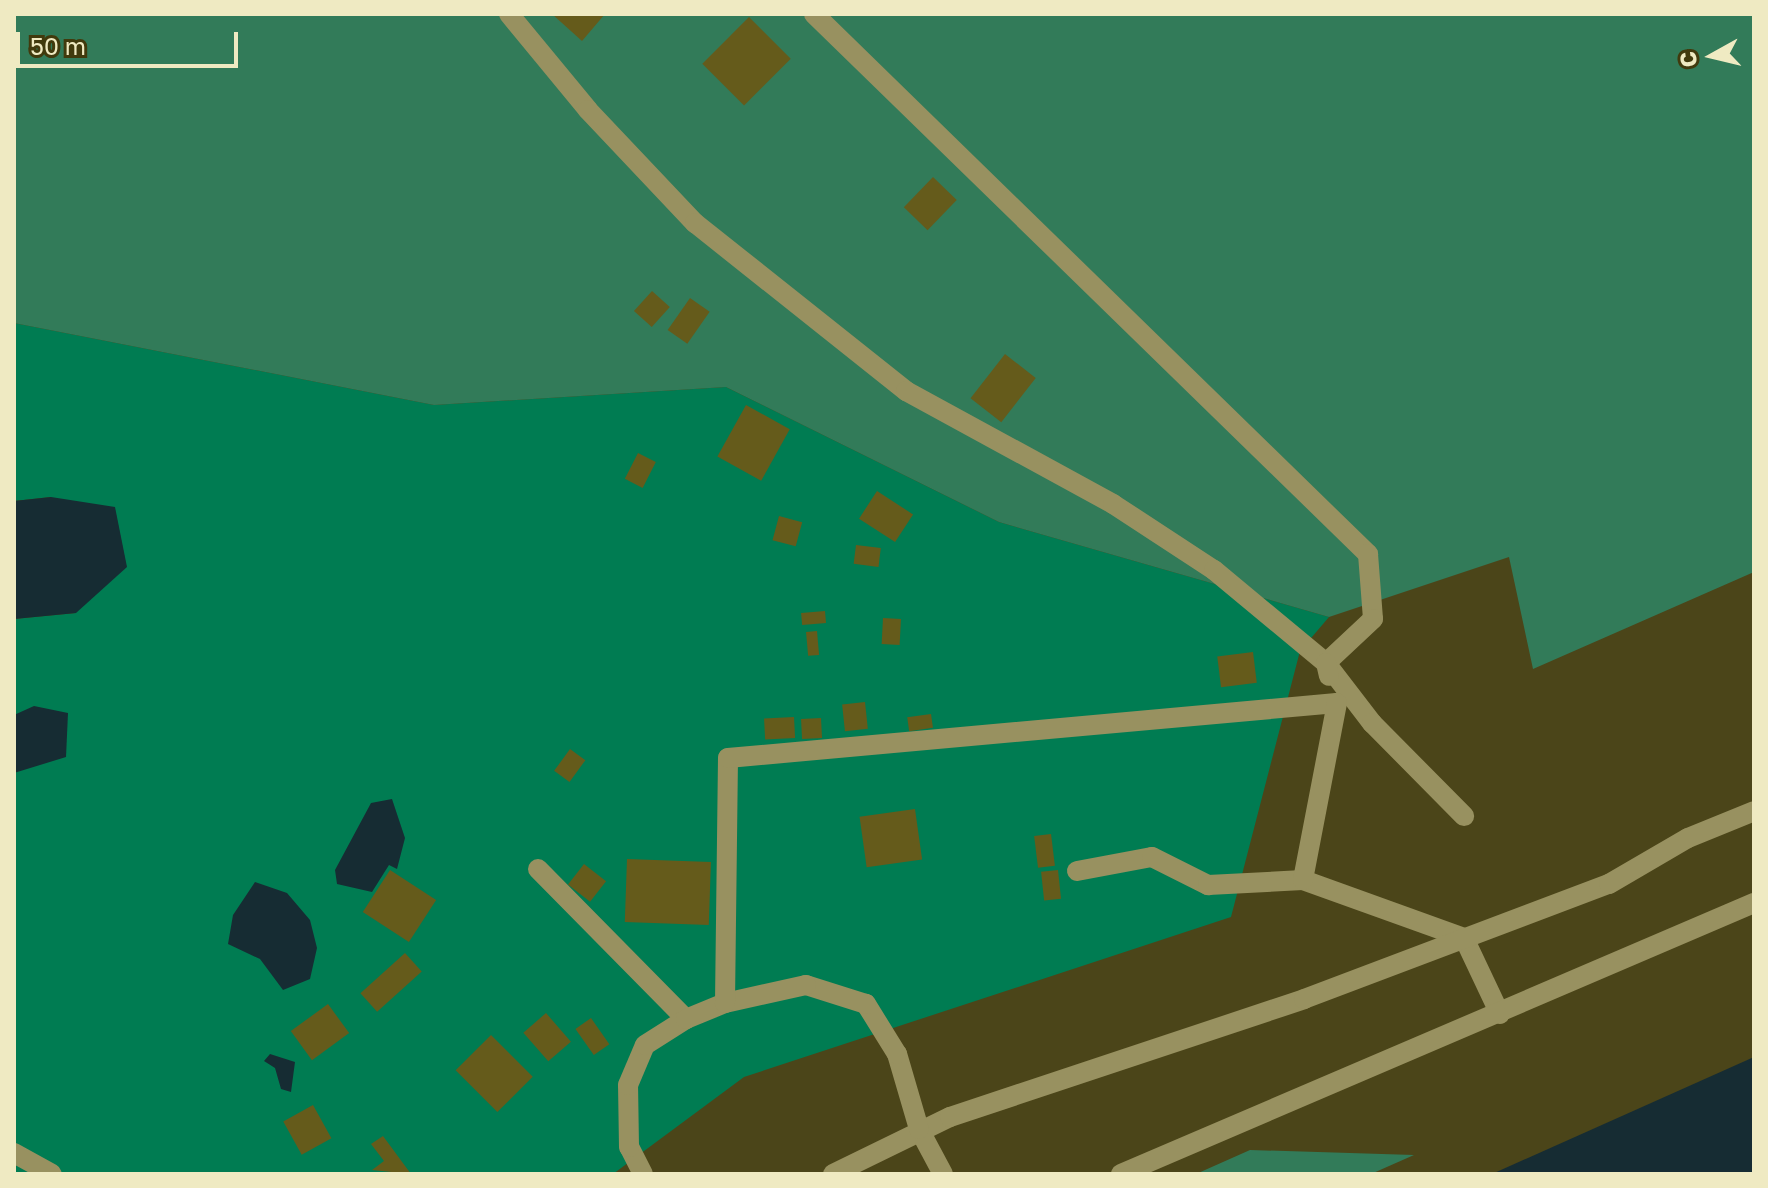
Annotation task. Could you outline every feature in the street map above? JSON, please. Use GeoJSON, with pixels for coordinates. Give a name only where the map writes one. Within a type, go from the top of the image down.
{"type":"FeatureCollection","features":[{"type":"Feature","properties":{"kind":"street"},"geometry":{"type":"LineString","coordinates":[[509,14],[588,110],[695,223],[906,391],[1113,504],[1201,562],[1326,663],[1372,723],[1464,816]]}},
{"type":"Feature","properties":{"kind":"street"},"geometry":{"type":"LineString","coordinates":[[814,14],[1368,554],[1373,619],[1326,663]]}},
{"type":"Feature","properties":{"kind":"street"},"geometry":{"type":"LineString","coordinates":[[1303,880],[1337,703],[1326,663]]}},
{"type":"Feature","properties":{"kind":"street"},"geometry":{"type":"LineString","coordinates":[[725,1003],[728,758],[1337,703]]}},
{"type":"Feature","properties":{"kind":"street"},"geometry":{"type":"LineString","coordinates":[[833,1174],[919,1129],[1304,999],[1609,884],[1688,838],[1754,811]]}},
{"type":"Feature","properties":{"kind":"street"},"geometry":{"type":"LineString","coordinates":[[1077,871],[1152,857],[1208,885],[1303,880],[1464,938],[1500,1014]]}},
{"type":"Feature","properties":{"kind":"street"},"geometry":{"type":"LineString","coordinates":[[538,869],[686,1019]]}},
{"type":"Feature","properties":{"kind":"street"},"geometry":{"type":"LineString","coordinates":[[1121,1174],[1754,903]]}},
{"type":"Feature","properties":{"kind":"street"},"geometry":{"type":"LineString","coordinates":[[643,1174],[629,1147],[628,1085],[645,1045],[686,1019],[725,1003],[806,985],[866,1004],[897,1054],[919,1129],[943,1174]]}},
{"type":"Feature","properties":{"kind":"street"},"geometry":{"type":"LineString","coordinates":[[14,1153],[52,1174]]}},
{"type":"Feature","properties":{"kind":"green space"},"geometry":{"type":"Polygon","coordinates":[[[14,14],[1754,14],[1754,572],[1533,669],[1509,557],[1329,617],[999,522],[726,387],[434,405],[14,323],[14,14]]]}},
{"type":"Feature","properties":{"kind":"green space"},"geometry":{"type":"Polygon","coordinates":[[[14,323],[434,405],[726,387],[999,522],[1329,617],[1300,651],[1231,917],[744,1077],[613,1174],[14,1174],[14,619],[76,613],[51,497],[14,501],[14,323]]]}},
{"type":"Feature","properties":{"kind":"green space"},"geometry":{"type":"Polygon","coordinates":[[[1250,1150],[1414,1155],[1371,1174],[1196,1174],[1250,1150]]]}},
{"type":"Feature","properties":{"kind":"water"},"geometry":{"type":"Polygon","coordinates":[[[51,497],[115,507],[127,567],[76,613],[14,619],[14,501],[51,497]]]}},
{"type":"Feature","properties":{"kind":"water"},"geometry":{"type":"Polygon","coordinates":[[[34,706],[68,713],[66,757],[14,773],[14,715],[34,706]]]}},
{"type":"Feature","properties":{"kind":"water"},"geometry":{"type":"Polygon","coordinates":[[[392,799],[405,838],[397,869],[389,865],[372,892],[337,884],[335,870],[371,803],[392,799]]]}},
{"type":"Feature","properties":{"kind":"water"},"geometry":{"type":"Polygon","coordinates":[[[255,882],[287,893],[310,920],[317,948],[310,979],[283,990],[260,959],[228,944],[233,915],[255,882]]]}},
{"type":"Feature","properties":{"kind":"water"},"geometry":{"type":"Polygon","coordinates":[[[270,1054],[295,1062],[291,1092],[281,1089],[275,1068],[264,1061],[270,1054]]]}},
{"type":"Feature","properties":{"kind":"water"},"geometry":{"type":"Polygon","coordinates":[[[1754,1057],[1754,1174],[1492,1174],[1754,1057]]]}},
{"type":"Feature","properties":{"kind":"building"},"geometry":{"type":"Polygon","coordinates":[[[552,14],[605,14],[582,41],[552,14]]]}},
{"type":"Feature","properties":{"kind":"building"},"geometry":{"type":"Polygon","coordinates":[[[749,17],[791,59],[744,105],[702,64],[749,17]]]}},
{"type":"Feature","properties":{"kind":"building"},"geometry":{"type":"Polygon","coordinates":[[[933,177],[957,200],[928,230],[904,207],[933,177]]]}},
{"type":"Feature","properties":{"kind":"building"},"geometry":{"type":"Polygon","coordinates":[[[652,291],[670,307],[652,327],[634,311],[652,291]]]}},
{"type":"Feature","properties":{"kind":"building"},"geometry":{"type":"Polygon","coordinates":[[[690,298],[710,312],[687,344],[668,330],[690,298]]]}},
{"type":"Feature","properties":{"kind":"building"},"geometry":{"type":"Polygon","coordinates":[[[1005,354],[1036,378],[1001,422],[971,398],[1005,354]]]}},
{"type":"Feature","properties":{"kind":"building"},"geometry":{"type":"Polygon","coordinates":[[[746,405],[790,429],[761,481],[717,457],[746,405]]]}},
{"type":"Feature","properties":{"kind":"building"},"geometry":{"type":"Polygon","coordinates":[[[638,453],[656,462],[643,488],[625,479],[638,453]]]}},
{"type":"Feature","properties":{"kind":"building"},"geometry":{"type":"Polygon","coordinates":[[[877,491],[913,514],[895,542],[859,519],[877,491]]]}},
{"type":"Feature","properties":{"kind":"building"},"geometry":{"type":"Polygon","coordinates":[[[779,516],[802,522],[796,546],[773,540],[779,516]]]}},
{"type":"Feature","properties":{"kind":"building"},"geometry":{"type":"Polygon","coordinates":[[[856,545],[881,548],[878,567],[854,564],[856,545]]]}},
{"type":"Feature","properties":{"kind":"building"},"geometry":{"type":"Polygon","coordinates":[[[825,611],[826,623],[802,625],[801,613],[825,611]]]}},
{"type":"Feature","properties":{"kind":"building"},"geometry":{"type":"Polygon","coordinates":[[[883,618],[901,619],[900,645],[882,644],[883,618]]]}},
{"type":"Feature","properties":{"kind":"building"},"geometry":{"type":"Polygon","coordinates":[[[817,631],[819,655],[808,656],[806,632],[817,631]]]}},
{"type":"Feature","properties":{"kind":"building"},"geometry":{"type":"Polygon","coordinates":[[[1253,652],[1257,683],[1221,687],[1217,656],[1253,652]]]}},
{"type":"Feature","properties":{"kind":"building"},"geometry":{"type":"Polygon","coordinates":[[[865,702],[868,729],[845,731],[842,704],[865,702]]]}},
{"type":"Feature","properties":{"kind":"building"},"geometry":{"type":"Polygon","coordinates":[[[931,714],[933,728],[909,731],[907,717],[931,714]]]}},
{"type":"Feature","properties":{"kind":"building"},"geometry":{"type":"Polygon","coordinates":[[[794,717],[795,738],[765,740],[764,719],[794,717]]]}},
{"type":"Feature","properties":{"kind":"building"},"geometry":{"type":"Polygon","coordinates":[[[821,718],[822,738],[802,739],[801,719],[821,718]]]}},
{"type":"Feature","properties":{"kind":"building"},"geometry":{"type":"Polygon","coordinates":[[[570,749],[585,760],[570,782],[554,771],[570,749]]]}},
{"type":"Feature","properties":{"kind":"building"},"geometry":{"type":"Polygon","coordinates":[[[915,809],[922,860],[867,867],[860,817],[915,809]]]}},
{"type":"Feature","properties":{"kind":"building"},"geometry":{"type":"Polygon","coordinates":[[[1051,834],[1055,866],[1038,868],[1034,836],[1051,834]]]}},
{"type":"Feature","properties":{"kind":"building"},"geometry":{"type":"Polygon","coordinates":[[[627,859],[711,862],[709,925],[625,922],[627,859]]]}},
{"type":"Feature","properties":{"kind":"building"},"geometry":{"type":"Polygon","coordinates":[[[584,864],[606,881],[590,902],[568,884],[584,864]]]}},
{"type":"Feature","properties":{"kind":"building"},"geometry":{"type":"Polygon","coordinates":[[[390,870],[436,900],[409,942],[363,912],[390,870]]]}},
{"type":"Feature","properties":{"kind":"building"},"geometry":{"type":"Polygon","coordinates":[[[1058,870],[1061,899],[1044,901],[1041,872],[1058,870]]]}},
{"type":"Feature","properties":{"kind":"building"},"geometry":{"type":"Polygon","coordinates":[[[405,953],[422,972],[377,1012],[360,993],[405,953]]]}},
{"type":"Feature","properties":{"kind":"building"},"geometry":{"type":"Polygon","coordinates":[[[328,1004],[349,1033],[312,1060],[291,1031],[328,1004]]]}},
{"type":"Feature","properties":{"kind":"building"},"geometry":{"type":"Polygon","coordinates":[[[546,1013],[571,1042],[548,1061],[523,1033],[546,1013]]]}},
{"type":"Feature","properties":{"kind":"building"},"geometry":{"type":"Polygon","coordinates":[[[591,1018],[609,1044],[594,1055],[575,1029],[591,1018]]]}},
{"type":"Feature","properties":{"kind":"building"},"geometry":{"type":"Polygon","coordinates":[[[491,1035],[533,1077],[497,1112],[456,1070],[491,1035]]]}},
{"type":"Feature","properties":{"kind":"building"},"geometry":{"type":"Polygon","coordinates":[[[313,1105],[331,1138],[302,1155],[283,1121],[313,1105]]]}},
{"type":"Feature","properties":{"kind":"building"},"geometry":{"type":"Polygon","coordinates":[[[383,1136],[411,1174],[372,1170],[384,1161],[371,1144],[383,1136]]]}}]}
